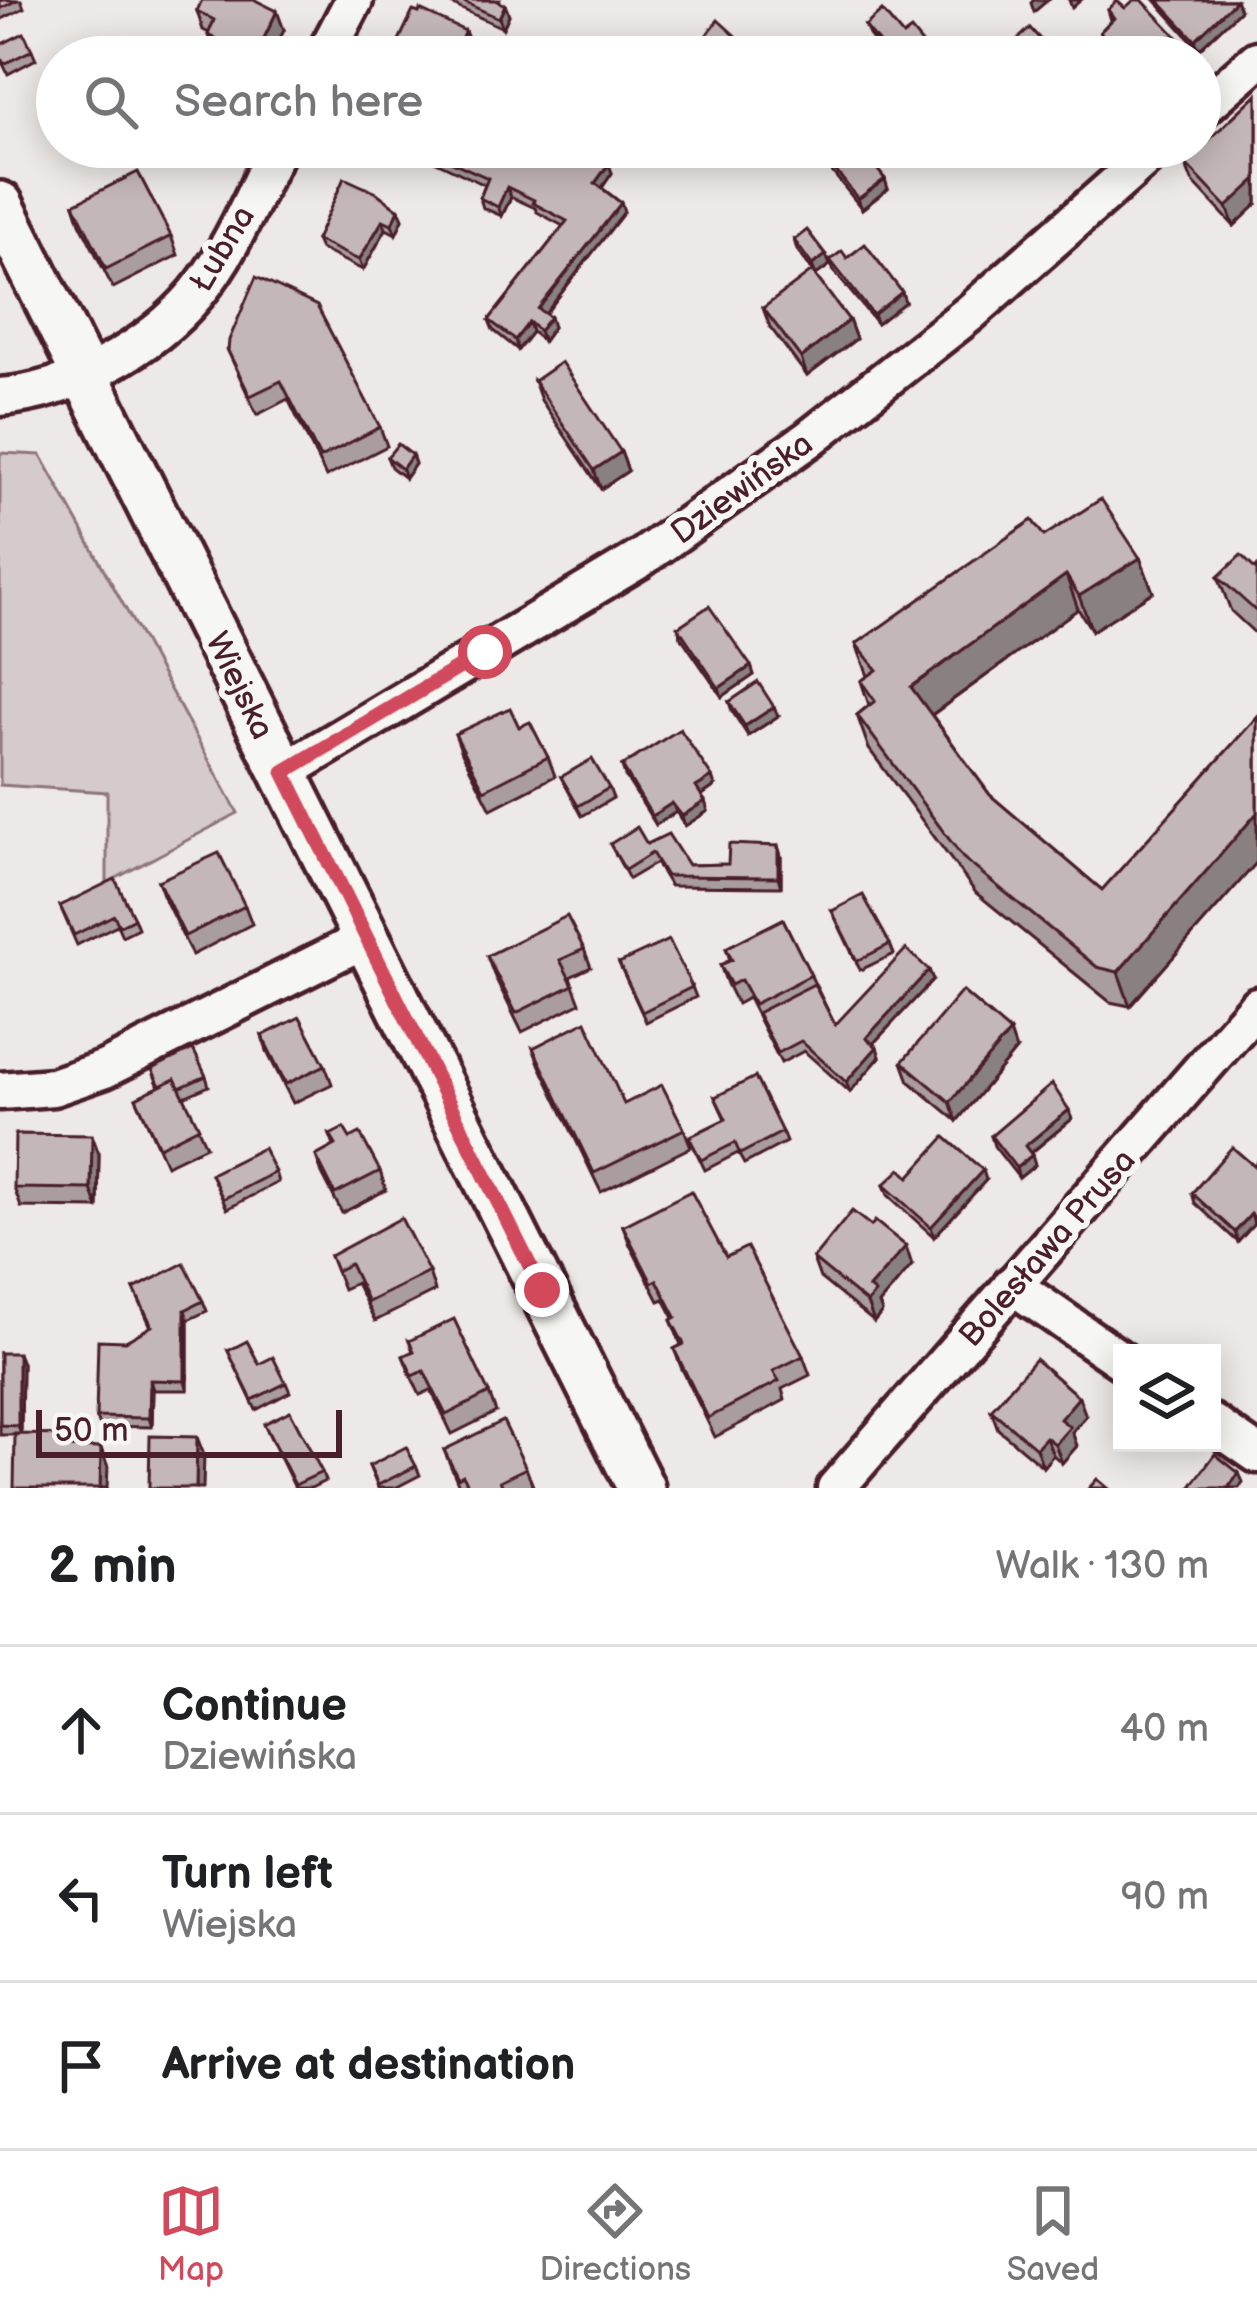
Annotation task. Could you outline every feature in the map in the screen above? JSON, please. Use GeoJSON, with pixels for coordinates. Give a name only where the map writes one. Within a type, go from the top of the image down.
{"type":"FeatureCollection","features":[{"type":"Feature","properties":{"kind":"street"},"geometry":{"type":"LineString","coordinates":[[335,36],[354,0]]}},
{"type":"Feature","properties":{"kind":"street"},"geometry":{"type":"LineString","coordinates":[[1221,92],[1257,60]]}},
{"type":"Feature","properties":{"kind":"street","name":"Łubna"},"geometry":{"type":"LineString","coordinates":[[0,397],[86,374],[156,332],[195,295],[267,168]]}},
{"type":"Feature","properties":{"kind":"street","name":"Dziewińska"},"geometry":{"type":"LineString","coordinates":[[284,772],[640,559],[809,439],[970,313],[1134,168]]}},
{"type":"Feature","properties":{"kind":"street","name":"Wiejska"},"geometry":{"type":"LineString","coordinates":[[0,205],[641,1488]]}},
{"type":"Feature","properties":{"kind":"street"},"geometry":{"type":"LineString","coordinates":[[0,1091],[52,1087],[105,1069],[369,937]]}},
{"type":"Feature","properties":{"kind":"street","name":"Bolesława Prusa"},"geometry":{"type":"LineString","coordinates":[[836,1488],[1257,1006]]}},
{"type":"Feature","properties":{"kind":"street"},"geometry":{"type":"LineString","coordinates":[[1012,1285],[1113,1355]]}},
{"type":"Feature","properties":{"kind":"street"},"geometry":{"type":"LineString","coordinates":[[1221,1429],[1257,1454]]}},
{"type":"Feature","properties":{"kind":"shaded area"},"geometry":{"type":"Polygon","coordinates":[[[0,453],[41,455],[238,813],[107,883],[107,792],[0,785],[0,453]]]}},
{"type":"Feature","properties":{"kind":"building"},"geometry":{"type":"Polygon","coordinates":[[[202,0],[255,0],[277,11],[265,36],[210,36],[214,20],[197,11],[202,0]]]}},
{"type":"Feature","properties":{"kind":"building"},"geometry":{"type":"Polygon","coordinates":[[[459,0],[495,0],[505,5],[499,18],[459,0]]]}},
{"type":"Feature","properties":{"kind":"building"},"geometry":{"type":"Polygon","coordinates":[[[1142,0],[1176,36],[1104,36],[1100,32],[1114,18],[1108,10],[1117,1],[1125,8],[1142,0]]]}},
{"type":"Feature","properties":{"kind":"building"},"geometry":{"type":"Polygon","coordinates":[[[1158,0],[1236,0],[1199,36],[1191,36],[1158,0]]]}},
{"type":"Feature","properties":{"kind":"building"},"geometry":{"type":"Polygon","coordinates":[[[413,11],[465,31],[463,36],[401,36],[413,11]]]}},
{"type":"Feature","properties":{"kind":"building"},"geometry":{"type":"Polygon","coordinates":[[[882,11],[903,36],[873,36],[865,26],[882,11]]]}},
{"type":"Feature","properties":{"kind":"building"},"geometry":{"type":"Polygon","coordinates":[[[718,20],[736,36],[706,36],[718,20]]]}},
{"type":"Feature","properties":{"kind":"building"},"geometry":{"type":"Polygon","coordinates":[[[24,33],[32,50],[4,64],[0,45],[24,33]]]}},
{"type":"Feature","properties":{"kind":"building"},"geometry":{"type":"Polygon","coordinates":[[[1257,94],[1257,179],[1227,207],[1190,168],[1221,168],[1221,128],[1257,94]]]}},
{"type":"Feature","properties":{"kind":"building"},"geometry":{"type":"Polygon","coordinates":[[[466,168],[606,168],[595,183],[621,203],[538,309],[550,317],[539,331],[529,322],[515,340],[489,320],[567,221],[507,187],[498,207],[480,198],[488,178],[466,168]]]}},
{"type":"Feature","properties":{"kind":"building"},"geometry":{"type":"Polygon","coordinates":[[[834,168],[876,168],[885,179],[858,199],[834,168]]]}},
{"type":"Feature","properties":{"kind":"building"},"geometry":{"type":"Polygon","coordinates":[[[138,172],[171,236],[106,269],[74,204],[138,172]]]}},
{"type":"Feature","properties":{"kind":"building"},"geometry":{"type":"Polygon","coordinates":[[[344,178],[377,193],[399,210],[392,224],[383,220],[359,260],[316,240],[344,178]]]}},
{"type":"Feature","properties":{"kind":"building"},"geometry":{"type":"Polygon","coordinates":[[[807,230],[826,255],[812,265],[794,240],[807,230]]]}},
{"type":"Feature","properties":{"kind":"building"},"geometry":{"type":"Polygon","coordinates":[[[865,244],[902,292],[873,315],[830,260],[842,251],[847,258],[865,244]]]}},
{"type":"Feature","properties":{"kind":"building"},"geometry":{"type":"Polygon","coordinates":[[[812,271],[849,320],[801,358],[763,308],[812,271]]]}},
{"type":"Feature","properties":{"kind":"building"},"geometry":{"type":"Polygon","coordinates":[[[256,277],[317,306],[380,427],[320,458],[281,381],[250,396],[228,351],[256,277]]]}},
{"type":"Feature","properties":{"kind":"building"},"geometry":{"type":"Polygon","coordinates":[[[561,362],[621,452],[594,470],[534,381],[561,362]]]}},
{"type":"Feature","properties":{"kind":"building"},"geometry":{"type":"Polygon","coordinates":[[[398,444],[412,455],[402,469],[387,457],[398,444]]]}},
{"type":"Feature","properties":{"kind":"building"},"geometry":{"type":"Polygon","coordinates":[[[1101,499],[1140,558],[1079,596],[1066,575],[911,687],[990,795],[1102,890],[1257,717],[1257,813],[1118,972],[1097,967],[963,858],[857,715],[875,701],[861,681],[877,670],[856,644],[1032,520],[1044,536],[1101,499]]]}},
{"type":"Feature","properties":{"kind":"building"},"geometry":{"type":"Polygon","coordinates":[[[1241,555],[1257,567],[1257,612],[1218,577],[1241,555]]]}},
{"type":"Feature","properties":{"kind":"building"},"geometry":{"type":"Polygon","coordinates":[[[709,606],[751,666],[719,688],[678,627],[709,606]]]}},
{"type":"Feature","properties":{"kind":"building"},"geometry":{"type":"Polygon","coordinates":[[[758,682],[774,707],[745,726],[729,702],[758,682]]]}},
{"type":"Feature","properties":{"kind":"building"},"geometry":{"type":"Polygon","coordinates":[[[510,708],[519,727],[530,722],[548,757],[484,790],[455,734],[510,708]]]}},
{"type":"Feature","properties":{"kind":"building"},"geometry":{"type":"Polygon","coordinates":[[[680,729],[712,777],[696,787],[705,801],[682,816],[672,803],[652,816],[622,766],[680,729]]]}},
{"type":"Feature","properties":{"kind":"building"},"geometry":{"type":"Polygon","coordinates":[[[592,759],[609,788],[578,806],[561,777],[592,759]]]}},
{"type":"Feature","properties":{"kind":"building"},"geometry":{"type":"Polygon","coordinates":[[[637,827],[647,844],[668,834],[688,865],[728,864],[729,844],[778,846],[778,877],[666,876],[652,853],[625,870],[610,844],[637,827]]]}},
{"type":"Feature","properties":{"kind":"building"},"geometry":{"type":"Polygon","coordinates":[[[219,853],[245,906],[185,936],[158,881],[219,853]]]}},
{"type":"Feature","properties":{"kind":"building"},"geometry":{"type":"Polygon","coordinates":[[[115,879],[134,918],[119,926],[114,915],[74,935],[60,906],[115,879]]]}},
{"type":"Feature","properties":{"kind":"building"},"geometry":{"type":"Polygon","coordinates":[[[863,895],[890,944],[857,961],[832,911],[863,895]]]}},
{"type":"Feature","properties":{"kind":"building"},"geometry":{"type":"Polygon","coordinates":[[[567,916],[584,949],[560,960],[573,985],[516,1013],[487,956],[567,916]]]}},
{"type":"Feature","properties":{"kind":"building"},"geometry":{"type":"Polygon","coordinates":[[[783,919],[811,975],[754,1004],[741,980],[731,985],[720,965],[732,960],[726,948],[783,919]]]}},
{"type":"Feature","properties":{"kind":"building"},"geometry":{"type":"Polygon","coordinates":[[[669,940],[692,987],[642,1012],[619,963],[669,940]]]}},
{"type":"Feature","properties":{"kind":"building"},"geometry":{"type":"Polygon","coordinates":[[[906,949],[929,970],[866,1038],[877,1047],[846,1082],[801,1041],[778,1053],[757,1013],[814,984],[835,1025],[906,949]]]}},
{"type":"Feature","properties":{"kind":"building"},"geometry":{"type":"Polygon","coordinates":[[[962,991],[1010,1032],[950,1102],[902,1062],[962,991]]]}},
{"type":"Feature","properties":{"kind":"building"},"geometry":{"type":"Polygon","coordinates":[[[300,1017],[325,1065],[286,1084],[262,1036],[300,1017]]]}},
{"type":"Feature","properties":{"kind":"building"},"geometry":{"type":"Polygon","coordinates":[[[586,1021],[624,1104],[662,1085],[684,1129],[594,1173],[533,1048],[586,1021]]]}},
{"type":"Feature","properties":{"kind":"building"},"geometry":{"type":"Polygon","coordinates":[[[193,1049],[206,1076],[179,1088],[175,1079],[160,1086],[152,1069],[193,1049]]]}},
{"type":"Feature","properties":{"kind":"building"},"geometry":{"type":"Polygon","coordinates":[[[755,1077],[782,1132],[740,1154],[735,1143],[701,1160],[689,1137],[726,1119],[715,1097],[755,1077]]]}},
{"type":"Feature","properties":{"kind":"building"},"geometry":{"type":"Polygon","coordinates":[[[175,1079],[199,1127],[159,1147],[136,1098],[175,1079]]]}},
{"type":"Feature","properties":{"kind":"building"},"geometry":{"type":"Polygon","coordinates":[[[1052,1084],[1069,1110],[1025,1146],[1032,1155],[1016,1168],[991,1136],[1052,1084]]]}},
{"type":"Feature","properties":{"kind":"building"},"geometry":{"type":"Polygon","coordinates":[[[344,1128],[350,1138],[360,1133],[380,1171],[335,1194],[316,1156],[336,1145],[330,1135],[344,1128]]]}},
{"type":"Feature","properties":{"kind":"building"},"geometry":{"type":"Polygon","coordinates":[[[15,1134],[92,1135],[91,1189],[14,1188],[15,1134]]]}},
{"type":"Feature","properties":{"kind":"building"},"geometry":{"type":"Polygon","coordinates":[[[945,1137],[983,1170],[931,1227],[884,1185],[901,1169],[909,1177],[945,1137]]]}},
{"type":"Feature","properties":{"kind":"building"},"geometry":{"type":"Polygon","coordinates":[[[1232,1147],[1254,1166],[1257,1162],[1257,1220],[1251,1214],[1235,1232],[1192,1193],[1232,1147]]]}},
{"type":"Feature","properties":{"kind":"building"},"geometry":{"type":"Polygon","coordinates":[[[263,1148],[275,1172],[223,1199],[211,1174],[263,1148]]]}},
{"type":"Feature","properties":{"kind":"building"},"geometry":{"type":"Polygon","coordinates":[[[691,1191],[726,1257],[747,1247],[803,1356],[773,1371],[779,1381],[708,1418],[674,1349],[684,1344],[671,1320],[676,1317],[657,1280],[652,1283],[623,1226],[691,1191]]]}},
{"type":"Feature","properties":{"kind":"building"},"geometry":{"type":"Polygon","coordinates":[[[852,1211],[871,1226],[875,1221],[906,1246],[869,1288],[875,1293],[867,1303],[813,1259],[852,1211]]]}},
{"type":"Feature","properties":{"kind":"building"},"geometry":{"type":"Polygon","coordinates":[[[401,1218],[429,1272],[368,1302],[350,1264],[336,1271],[330,1256],[401,1218]]]}},
{"type":"Feature","properties":{"kind":"building"},"geometry":{"type":"Polygon","coordinates":[[[184,1263],[203,1301],[185,1310],[185,1381],[150,1380],[149,1418],[96,1417],[98,1340],[126,1341],[152,1326],[134,1289],[184,1263]]]}},
{"type":"Feature","properties":{"kind":"building"},"geometry":{"type":"Polygon","coordinates":[[[454,1319],[489,1393],[446,1415],[424,1371],[413,1376],[403,1356],[414,1351],[409,1341],[454,1319]]]}},
{"type":"Feature","properties":{"kind":"building"},"geometry":{"type":"Polygon","coordinates":[[[247,1341],[259,1364],[273,1357],[286,1383],[252,1400],[228,1351],[247,1341]]]}},
{"type":"Feature","properties":{"kind":"building"},"geometry":{"type":"Polygon","coordinates":[[[0,1353],[18,1353],[18,1426],[0,1425],[0,1353]]]}},
{"type":"Feature","properties":{"kind":"building"},"geometry":{"type":"Polygon","coordinates":[[[1035,1359],[1079,1397],[1060,1419],[1070,1427],[1055,1444],[1046,1437],[1036,1448],[991,1410],[1035,1359]]]}},
{"type":"Feature","properties":{"kind":"building"},"geometry":{"type":"Polygon","coordinates":[[[290,1411],[322,1472],[295,1485],[264,1424],[290,1411]]]}},
{"type":"Feature","properties":{"kind":"building"},"geometry":{"type":"Polygon","coordinates":[[[503,1421],[526,1468],[500,1481],[504,1488],[470,1488],[463,1475],[458,1478],[444,1450],[503,1421]]]}},
{"type":"Feature","properties":{"kind":"building"},"geometry":{"type":"Polygon","coordinates":[[[15,1434],[63,1435],[62,1447],[101,1448],[100,1488],[14,1488],[15,1434]]]}},
{"type":"Feature","properties":{"kind":"building"},"geometry":{"type":"Polygon","coordinates":[[[150,1436],[197,1437],[196,1488],[149,1488],[150,1436]]]}},
{"type":"Feature","properties":{"kind":"building"},"geometry":{"type":"Polygon","coordinates":[[[406,1447],[416,1466],[378,1485],[369,1466],[406,1447]]]}},
{"type":"Feature","properties":{"kind":"building"},"geometry":{"type":"Polygon","coordinates":[[[1215,1454],[1239,1473],[1228,1488],[1190,1488],[1215,1454]]]}},
{"type":"Feature","properties":{"kind":"route"},"geometry":{"type":"LineString","coordinates":[[485,652],[284,772],[542,1290]]}}]}
